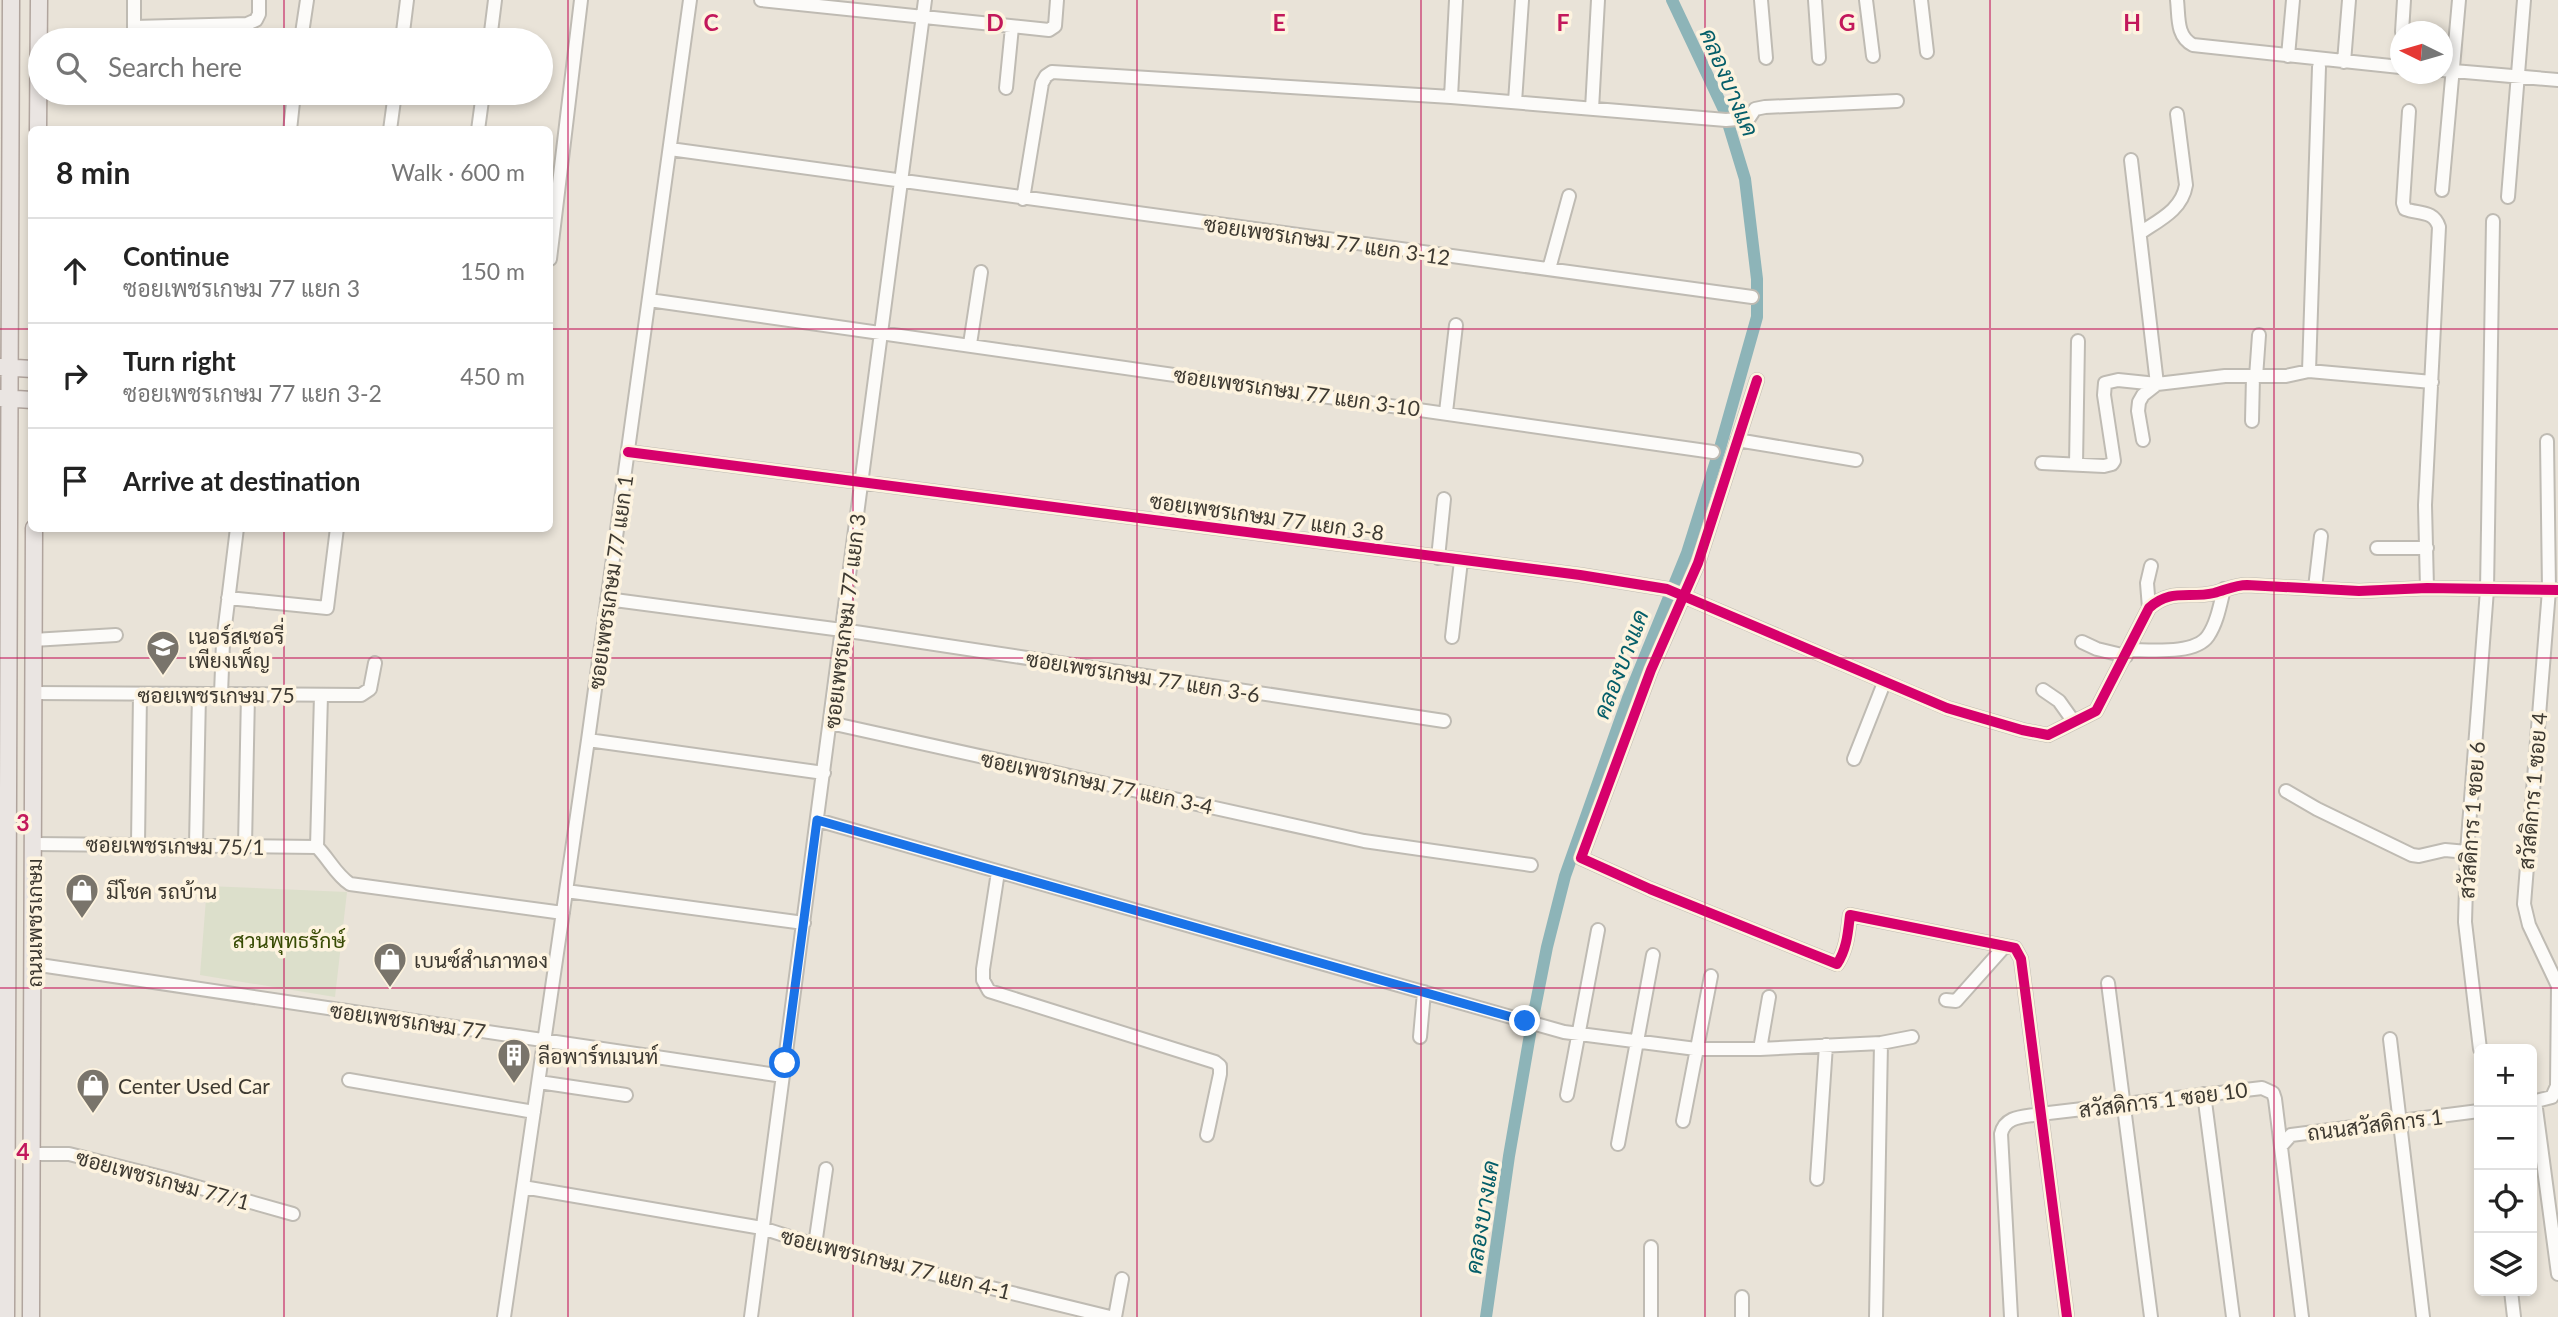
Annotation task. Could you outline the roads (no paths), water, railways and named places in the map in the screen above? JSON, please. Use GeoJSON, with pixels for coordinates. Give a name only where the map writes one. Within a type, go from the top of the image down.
{"type":"FeatureCollection","features":[{"type":"Feature","properties":{"kind":"main road","name":"ถนนเพชรเกษม"},"geometry":{"type":"LineString","coordinates":[[6,1317],[10,442],[5,368],[10,315],[11,0]]}},
{"type":"Feature","properties":{"kind":"main road"},"geometry":{"type":"LineString","coordinates":[[39,0],[39,28]]}},
{"type":"Feature","properties":{"kind":"main road"},"geometry":{"type":"LineString","coordinates":[[38,105],[38,126]]}},
{"type":"Feature","properties":{"kind":"main road"},"geometry":{"type":"LineString","coordinates":[[0,339],[10,315]]}},
{"type":"Feature","properties":{"kind":"main road"},"geometry":{"type":"LineString","coordinates":[[5,368],[28,369]]}},
{"type":"Feature","properties":{"kind":"main road"},"geometry":{"type":"LineString","coordinates":[[5,398],[28,400]]}},
{"type":"Feature","properties":{"kind":"main road"},"geometry":{"type":"LineString","coordinates":[[0,418],[10,442]]}},
{"type":"Feature","properties":{"kind":"main road","name":"ถนนเพชรเกษม"},"geometry":{"type":"LineString","coordinates":[[31,1317],[34,532]]}},
{"type":"Feature","properties":{"kind":"main road"},"geometry":{"type":"LineString","coordinates":[[7,1089],[32,1090]]}},
{"type":"Feature","properties":{"kind":"street"},"geometry":{"type":"LineString","coordinates":[[134,0],[134,27],[247,24],[256,20],[259,0]]}},
{"type":"Feature","properties":{"kind":"street"},"geometry":{"type":"LineString","coordinates":[[303,28],[307,0]]}},
{"type":"Feature","properties":{"kind":"street"},"geometry":{"type":"LineString","coordinates":[[404,28],[407,0]]}},
{"type":"Feature","properties":{"kind":"street"},"geometry":{"type":"LineString","coordinates":[[492,28],[495,0]]}},
{"type":"Feature","properties":{"kind":"street"},"geometry":{"type":"LineString","coordinates":[[553,234],[581,0]]}},
{"type":"Feature","properties":{"kind":"street","name":"ซอยเพชรเกษม 77 แยก 1"},"geometry":{"type":"LineString","coordinates":[[503,1317],[564,914],[690,0]]}},
{"type":"Feature","properties":{"kind":"street"},"geometry":{"type":"LineString","coordinates":[[761,0],[1035,30],[1049,30],[1055,26],[1057,0]]}},
{"type":"Feature","properties":{"kind":"street","name":"ซอยเพชรเกษม 77 แยก 3"},"geometry":{"type":"LineString","coordinates":[[751,1317],[925,0]]}},
{"type":"Feature","properties":{"kind":"street"},"geometry":{"type":"LineString","coordinates":[[1451,97],[1456,0]]}},
{"type":"Feature","properties":{"kind":"street"},"geometry":{"type":"LineString","coordinates":[[1515,102],[1522,0]]}},
{"type":"Feature","properties":{"kind":"street"},"geometry":{"type":"LineString","coordinates":[[1592,109],[1598,0]]}},
{"type":"Feature","properties":{"kind":"street"},"geometry":{"type":"LineString","coordinates":[[1761,0],[1766,58]]}},
{"type":"Feature","properties":{"kind":"street"},"geometry":{"type":"LineString","coordinates":[[1815,0],[1819,58]]}},
{"type":"Feature","properties":{"kind":"street"},"geometry":{"type":"LineString","coordinates":[[1866,0],[1873,56]]}},
{"type":"Feature","properties":{"kind":"street"},"geometry":{"type":"LineString","coordinates":[[1922,0],[1927,52]]}},
{"type":"Feature","properties":{"kind":"street"},"geometry":{"type":"LineString","coordinates":[[2177,0],[2180,31],[2185,41],[2193,45],[2390,66]]}},
{"type":"Feature","properties":{"kind":"street"},"geometry":{"type":"LineString","coordinates":[[2288,56],[2293,0]]}},
{"type":"Feature","properties":{"kind":"street"},"geometry":{"type":"LineString","coordinates":[[2344,62],[2349,0]]}},
{"type":"Feature","properties":{"kind":"street"},"geometry":{"type":"LineString","coordinates":[[2403,21],[2404,0]]}},
{"type":"Feature","properties":{"kind":"street"},"geometry":{"type":"LineString","coordinates":[[2453,39],[2459,0]]}},
{"type":"Feature","properties":{"kind":"street"},"geometry":{"type":"LineString","coordinates":[[2508,197],[2524,0]]}},
{"type":"Feature","properties":{"kind":"street"},"geometry":{"type":"LineString","coordinates":[[1006,88],[1012,27]]}},
{"type":"Feature","properties":{"kind":"street"},"geometry":{"type":"LineString","coordinates":[[2309,372],[2319,67]]}},
{"type":"Feature","properties":{"kind":"street"},"geometry":{"type":"LineString","coordinates":[[2453,71],[2558,80]]}},
{"type":"Feature","properties":{"kind":"street"},"geometry":{"type":"LineString","coordinates":[[1023,199],[1042,83],[1052,72],[1451,97],[1741,119],[1755,109],[1765,107],[1897,101]]}},
{"type":"Feature","properties":{"kind":"street"},"geometry":{"type":"LineString","coordinates":[[2442,190],[2447,84]]}},
{"type":"Feature","properties":{"kind":"street"},"geometry":{"type":"LineString","coordinates":[[290,126],[293,105]]}},
{"type":"Feature","properties":{"kind":"street"},"geometry":{"type":"LineString","coordinates":[[391,126],[393,105]]}},
{"type":"Feature","properties":{"kind":"street"},"geometry":{"type":"LineString","coordinates":[[479,126],[481,105]]}},
{"type":"Feature","properties":{"kind":"street"},"geometry":{"type":"LineString","coordinates":[[2409,111],[2403,203],[2405,209],[2430,214],[2439,226],[2426,505],[2427,588]]}},
{"type":"Feature","properties":{"kind":"street"},"geometry":{"type":"LineString","coordinates":[[2140,233],[2177,207],[2184,197],[2186,186],[2176,114]]}},
{"type":"Feature","properties":{"kind":"street","name":"ซอยเพชรเกษม 77 แยก 3-12"},"geometry":{"type":"LineString","coordinates":[[670,149],[1752,297]]}},
{"type":"Feature","properties":{"kind":"street"},"geometry":{"type":"LineString","coordinates":[[2131,160],[2157,384]]}},
{"type":"Feature","properties":{"kind":"street"},"geometry":{"type":"LineString","coordinates":[[1549,270],[1569,196]]}},
{"type":"Feature","properties":{"kind":"street","name":"สวัสดิการ 1 ซอย 6"},"geometry":{"type":"LineString","coordinates":[[2479,1044],[2465,922],[2487,590],[2493,222]]}},
{"type":"Feature","properties":{"kind":"street"},"geometry":{"type":"LineString","coordinates":[[970,344],[981,272]]}},
{"type":"Feature","properties":{"kind":"street","name":"ซอยเพชรเกษม 77 แยก 3-10"},"geometry":{"type":"LineString","coordinates":[[649,300],[1713,452]]}},
{"type":"Feature","properties":{"kind":"street"},"geometry":{"type":"LineString","coordinates":[[1446,412],[1456,326]]}},
{"type":"Feature","properties":{"kind":"street"},"geometry":{"type":"LineString","coordinates":[[2252,421],[2259,335]]}},
{"type":"Feature","properties":{"kind":"street"},"geometry":{"type":"LineString","coordinates":[[2076,465],[2078,341]]}},
{"type":"Feature","properties":{"kind":"street"},"geometry":{"type":"LineString","coordinates":[[2042,463],[2104,466],[2114,461],[2105,383],[2118,380],[2157,384],[2225,376],[2286,376],[2309,372],[2432,382]]}},
{"type":"Feature","properties":{"kind":"street"},"geometry":{"type":"LineString","coordinates":[[1756,380],[1685,596],[1651,670],[1581,858],[1650,889],[1837,964],[1846,944],[1850,915],[2015,948],[2021,959],[2067,1317]]}},
{"type":"Feature","properties":{"kind":"street"},"geometry":{"type":"LineString","coordinates":[[2143,440],[2139,402],[2143,395],[2157,384]]}},
{"type":"Feature","properties":{"kind":"street"},"geometry":{"type":"LineString","coordinates":[[1737,440],[1856,460]]}},
{"type":"Feature","properties":{"kind":"street","name":"สวัสดิการ 1 ซอย 4"},"geometry":{"type":"LineString","coordinates":[[2547,441],[2553,590],[2524,904],[2529,925],[2558,986]]}},
{"type":"Feature","properties":{"kind":"street","name":"ซอยเพชรเกษม 77 แยก 3-8"},"geometry":{"type":"LineString","coordinates":[[628,452],[1580,575],[1667,589],[1947,708],[2048,735],[2096,711],[2149,608]]}},
{"type":"Feature","properties":{"kind":"street"},"geometry":{"type":"LineString","coordinates":[[1437,558],[1444,499]]}},
{"type":"Feature","properties":{"kind":"street"},"geometry":{"type":"LineString","coordinates":[[221,694],[223,642],[236,532]]}},
{"type":"Feature","properties":{"kind":"street"},"geometry":{"type":"LineString","coordinates":[[228,598],[327,608],[336,532]]}},
{"type":"Feature","properties":{"kind":"street"},"geometry":{"type":"LineString","coordinates":[[2315,588],[2321,536]]}},
{"type":"Feature","properties":{"kind":"street"},"geometry":{"type":"LineString","coordinates":[[2377,548],[2427,548]]}},
{"type":"Feature","properties":{"kind":"street"},"geometry":{"type":"LineString","coordinates":[[1452,637],[1461,561]]}},
{"type":"Feature","properties":{"kind":"street"},"geometry":{"type":"LineString","coordinates":[[2151,566],[2147,583],[2149,608],[2167,596],[2210,594],[2234,585],[2247,584],[2359,591],[2427,588],[2553,590]]}},
{"type":"Feature","properties":{"kind":"street"},"geometry":{"type":"LineString","coordinates":[[2082,642],[2097,649],[2128,653],[2194,648],[2202,643],[2214,626],[2224,589]]}},
{"type":"Feature","properties":{"kind":"street","name":"ซอยเพชรเกษม 77 แยก 3-6"},"geometry":{"type":"LineString","coordinates":[[607,599],[842,630],[1444,721]]}},
{"type":"Feature","properties":{"kind":"street"},"geometry":{"type":"LineString","coordinates":[[33,640],[116,635]]}},
{"type":"Feature","properties":{"kind":"street","name":"ซอยเพชรเกษม 75"},"geometry":{"type":"LineString","coordinates":[[33,693],[361,695],[367,692],[372,683],[375,663]]}},
{"type":"Feature","properties":{"kind":"street"},"geometry":{"type":"LineString","coordinates":[[1854,759],[1884,683]]}},
{"type":"Feature","properties":{"kind":"street"},"geometry":{"type":"LineString","coordinates":[[2043,690],[2059,701],[2074,722]]}},
{"type":"Feature","properties":{"kind":"street"},"geometry":{"type":"LineString","coordinates":[[138,844],[140,694]]}},
{"type":"Feature","properties":{"kind":"street"},"geometry":{"type":"LineString","coordinates":[[196,845],[199,694]]}},
{"type":"Feature","properties":{"kind":"street"},"geometry":{"type":"LineString","coordinates":[[245,846],[248,694]]}},
{"type":"Feature","properties":{"kind":"street"},"geometry":{"type":"LineString","coordinates":[[321,695],[317,847],[328,857],[341,878],[350,884],[564,914]]}},
{"type":"Feature","properties":{"kind":"street","name":"ซอยเพชรเกษม 77 แยก 3-4"},"geometry":{"type":"LineString","coordinates":[[830,723],[1364,841],[1531,865]]}},
{"type":"Feature","properties":{"kind":"street"},"geometry":{"type":"LineString","coordinates":[[588,740],[824,773]]}},
{"type":"Feature","properties":{"kind":"street"},"geometry":{"type":"LineString","coordinates":[[2286,790],[2317,809],[2412,855],[2445,850],[2468,852]]}},
{"type":"Feature","properties":{"kind":"street"},"geometry":{"type":"LineString","coordinates":[[817,820],[1542,1026],[1579,1034],[1696,1049],[1881,1043],[1912,1037]]}},
{"type":"Feature","properties":{"kind":"street","name":"ซอยเพชรเกษม 75/1"},"geometry":{"type":"LineString","coordinates":[[34,845],[317,847]]}},
{"type":"Feature","properties":{"kind":"street"},"geometry":{"type":"LineString","coordinates":[[998,872],[983,970],[983,980],[989,991],[1215,1062],[1220,1066],[1220,1074],[1207,1135]]}},
{"type":"Feature","properties":{"kind":"street"},"geometry":{"type":"LineString","coordinates":[[566,891],[804,923]]}},
{"type":"Feature","properties":{"kind":"street"},"geometry":{"type":"LineString","coordinates":[[1567,1095],[1598,930]]}},
{"type":"Feature","properties":{"kind":"street"},"geometry":{"type":"LineString","coordinates":[[1946,1000],[1956,1001],[2005,946]]}},
{"type":"Feature","properties":{"kind":"street"},"geometry":{"type":"LineString","coordinates":[[1618,1144],[1653,955]]}},
{"type":"Feature","properties":{"kind":"street","name":"ซอยเพชรเกษม 77"},"geometry":{"type":"LineString","coordinates":[[33,964],[783,1076]]}},
{"type":"Feature","properties":{"kind":"street"},"geometry":{"type":"LineString","coordinates":[[1683,1121],[1711,976]]}},
{"type":"Feature","properties":{"kind":"street"},"geometry":{"type":"LineString","coordinates":[[2108,983],[2151,1317]]}},
{"type":"Feature","properties":{"kind":"street"},"geometry":{"type":"LineString","coordinates":[[2537,1100],[2552,1097],[2556,1093],[2558,986]]}},
{"type":"Feature","properties":{"kind":"street"},"geometry":{"type":"LineString","coordinates":[[1420,1037],[1424,992]]}},
{"type":"Feature","properties":{"kind":"street"},"geometry":{"type":"LineString","coordinates":[[1760,1049],[1769,996]]}},
{"type":"Feature","properties":{"kind":"street"},"geometry":{"type":"LineString","coordinates":[[2390,1039],[2423,1317]]}},
{"type":"Feature","properties":{"kind":"street"},"geometry":{"type":"LineString","coordinates":[[1876,1317],[1881,1043]]}},
{"type":"Feature","properties":{"kind":"street"},"geometry":{"type":"LineString","coordinates":[[1818,1179],[1826,1045]]}},
{"type":"Feature","properties":{"kind":"street"},"geometry":{"type":"LineString","coordinates":[[349,1080],[534,1112]]}},
{"type":"Feature","properties":{"kind":"street"},"geometry":{"type":"LineString","coordinates":[[539,1083],[626,1095]]}},
{"type":"Feature","properties":{"kind":"street","name":"สวัสดิการ 1 ซอย 10"},"geometry":{"type":"LineString","coordinates":[[2011,1317],[2001,1134],[2003,1126],[2014,1118],[2249,1088],[2268,1090],[2275,1099],[2281,1146]]}},
{"type":"Feature","properties":{"kind":"street"},"geometry":{"type":"LineString","coordinates":[[2204,1094],[2233,1317]]}},
{"type":"Feature","properties":{"kind":"street"},"geometry":{"type":"LineString","coordinates":[[2534,1107],[2558,1274]]}},
{"type":"Feature","properties":{"kind":"street","name":"ถนนสวัสดิการ 1"},"geometry":{"type":"LineString","coordinates":[[2302,1317],[2281,1146],[2291,1135],[2474,1112]]}},
{"type":"Feature","properties":{"kind":"street","name":"ซอยเพชรเกษม 77/1"},"geometry":{"type":"LineString","coordinates":[[32,1154],[69,1154],[293,1214]]}},
{"type":"Feature","properties":{"kind":"street"},"geometry":{"type":"LineString","coordinates":[[815,1245],[826,1169]]}},
{"type":"Feature","properties":{"kind":"street","name":"ซอยเพชรเกษม 77 แยก 4-1"},"geometry":{"type":"LineString","coordinates":[[523,1187],[762,1228],[815,1245],[1113,1317]]}},
{"type":"Feature","properties":{"kind":"street"},"geometry":{"type":"LineString","coordinates":[[1651,1247],[1651,1317]]}},
{"type":"Feature","properties":{"kind":"street"},"geometry":{"type":"LineString","coordinates":[[1113,1317],[1122,1279]]}},
{"type":"Feature","properties":{"kind":"street"},"geometry":{"type":"LineString","coordinates":[[2512,1296],[2514,1317]]}},
{"type":"Feature","properties":{"kind":"street"},"geometry":{"type":"LineString","coordinates":[[1742,1297],[1742,1317]]}},
{"type":"Feature","properties":{"kind":"waterway","name":"คลองบางแค"},"geometry":{"type":"LineString","coordinates":[[1486,1317],[1509,1156],[1532,1023],[1565,876],[1628,698],[1687,553],[1757,317],[1757,279],[1745,179],[1724,110],[1672,0]]}},
{"type":"Feature","properties":{"kind":"place","name":"เนอร์สเซอรี่ เพียงเพ็ญ"},"geometry":{"type":"Point","coordinates":[163,677]}},
{"type":"Feature","properties":{"kind":"place","name":"มีโชค รถบ้าน"},"geometry":{"type":"Point","coordinates":[82,920]}},
{"type":"Feature","properties":{"kind":"place","name":"เบนซ์สำเภาทอง"},"geometry":{"type":"Point","coordinates":[390,989]}},
{"type":"Feature","properties":{"kind":"place","name":"ลีอพาร์ทเมนท์"},"geometry":{"type":"Point","coordinates":[514,1085]}},
{"type":"Feature","properties":{"kind":"place","name":"Center Used Car"},"geometry":{"type":"Point","coordinates":[93,1115]}},
{"type":"Feature","properties":{"kind":"park label","name":"สวนพุทธรักษ์"},"geometry":{"type":"Point","coordinates":[289,939]}}]}
